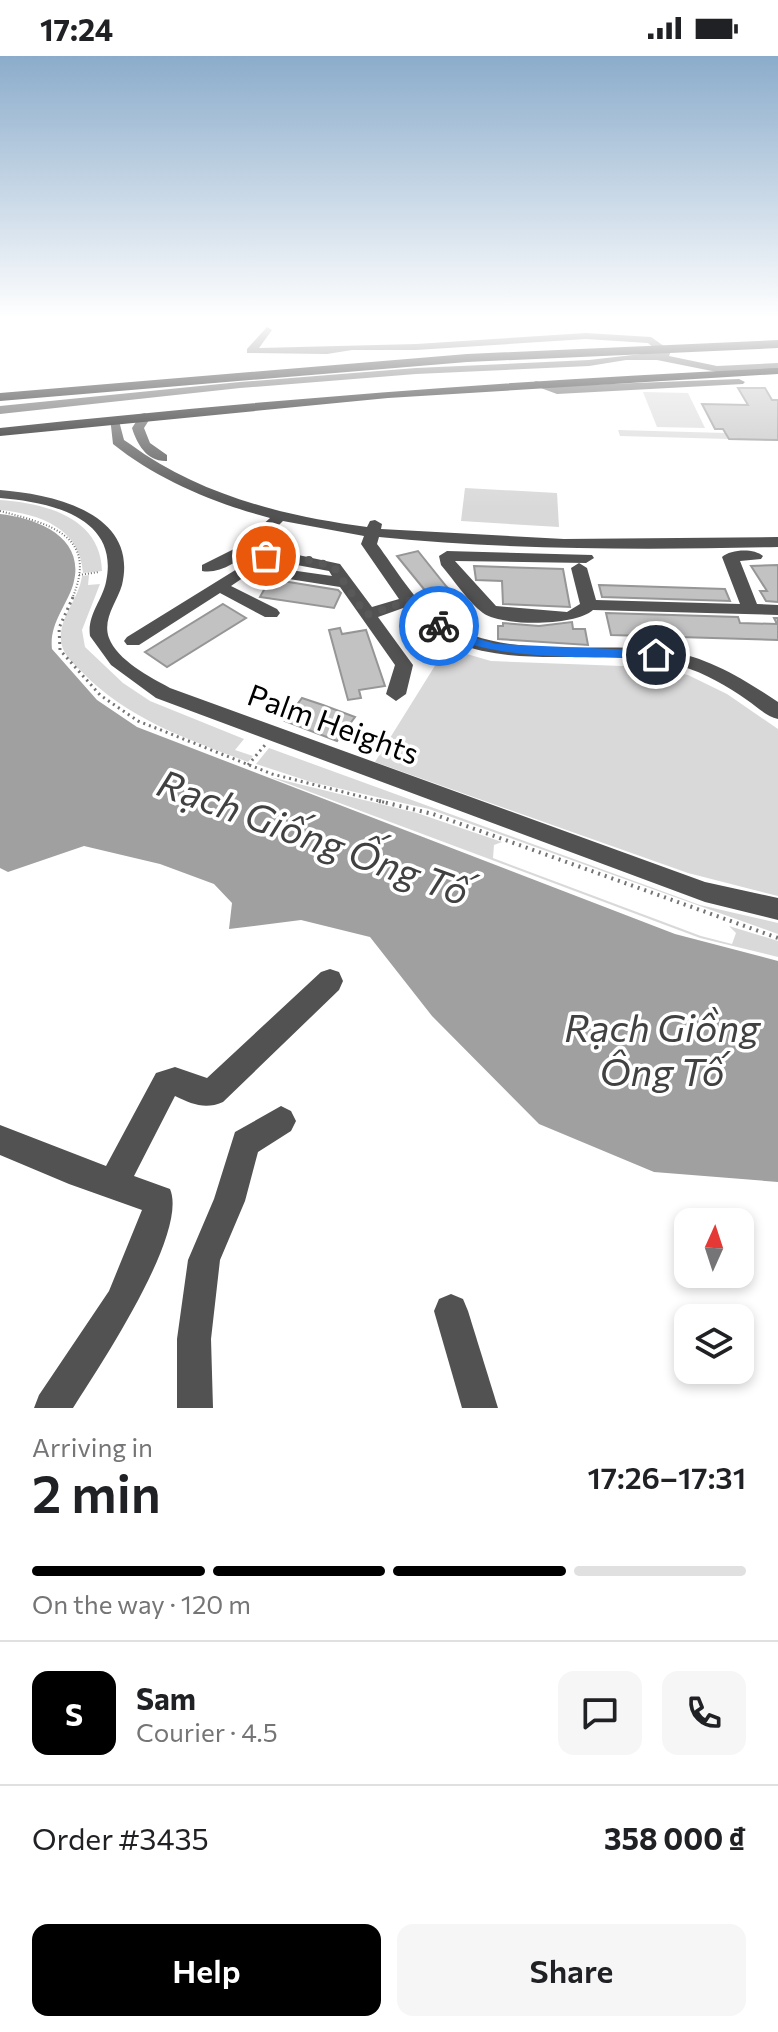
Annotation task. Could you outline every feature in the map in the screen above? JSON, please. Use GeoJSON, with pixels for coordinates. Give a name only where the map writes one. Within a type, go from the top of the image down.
{"type":"FeatureCollection","features":[{"type":"Feature","properties":{"kind":"highway"},"geometry":{"type":"LineString","coordinates":[[0,388],[81,381]]}},
{"type":"Feature","properties":{"kind":"highway"},"geometry":{"type":"LineString","coordinates":[[0,397],[181,381]]}},
{"type":"Feature","properties":{"kind":"main road"},"geometry":{"type":"LineString","coordinates":[[0,432],[145,417],[588,381]]}},
{"type":"Feature","properties":{"kind":"street"},"geometry":{"type":"LineString","coordinates":[[0,410],[294,381]]}},
{"type":"Feature","properties":{"kind":"street"},"geometry":{"type":"LineString","coordinates":[[536,384],[557,390],[754,381]]}},
{"type":"Feature","properties":{"kind":"street"},"geometry":{"type":"LineString","coordinates":[[114,399],[130,410]]}},
{"type":"Feature","properties":{"kind":"street"},"geometry":{"type":"LineString","coordinates":[[145,417],[138,428],[144,445],[170,463],[212,484],[251,499],[373,528]]}},
{"type":"Feature","properties":{"kind":"street"},"geometry":{"type":"LineString","coordinates":[[114,420],[118,441],[165,472],[210,494],[280,516],[576,549],[778,532]]}},
{"type":"Feature","properties":{"kind":"street","name":"Palm Heights"},"geometry":{"type":"LineString","coordinates":[[0,494],[65,505],[88,517],[103,530],[114,554],[116,572],[98,626],[100,639],[135,675],[163,693],[705,892],[778,909]]}},
{"type":"Feature","properties":{"kind":"street"},"geometry":{"type":"LineString","coordinates":[[208,568],[244,550],[280,516]]}},
{"type":"Feature","properties":{"kind":"street"},"geometry":{"type":"LineString","coordinates":[[373,528],[369,544],[429,620],[454,636],[506,649],[670,657],[720,674],[778,712]]}},
{"type":"Feature","properties":{"kind":"street"},"geometry":{"type":"LineString","coordinates":[[778,542],[447,556],[447,562],[490,610],[503,614],[567,617],[579,614],[589,605],[778,610]]}},
{"type":"Feature","properties":{"kind":"street"},"geometry":{"type":"LineString","coordinates":[[576,549],[589,605]]}},
{"type":"Feature","properties":{"kind":"street"},"geometry":{"type":"LineString","coordinates":[[750,609],[730,557],[778,554]]}},
{"type":"Feature","properties":{"kind":"street"},"geometry":{"type":"LineString","coordinates":[[133,641],[270,555],[302,558],[334,567],[404,665],[396,694]]}},
{"type":"Feature","properties":{"kind":"street"},"geometry":{"type":"LineString","coordinates":[[219,586],[271,613]]}},
{"type":"Feature","properties":{"kind":"street"},"geometry":{"type":"LineString","coordinates":[[366,615],[412,600]]}},
{"type":"Feature","properties":{"kind":"street"},"geometry":{"type":"LineString","coordinates":[[113,1184],[166,1083],[175,1081],[199,1092],[213,1092],[330,981]]}},
{"type":"Feature","properties":{"kind":"street"},"geometry":{"type":"LineString","coordinates":[[195,1408],[194,1339],[204,1260],[229,1201],[246,1143],[281,1121]]}},
{"type":"Feature","properties":{"kind":"street"},"geometry":{"type":"LineString","coordinates":[[0,1140],[159,1200],[158,1212],[121,1303],[52,1408]]}},
{"type":"Feature","properties":{"kind":"street"},"geometry":{"type":"LineString","coordinates":[[451,1311],[480,1408]]}},
{"type":"Feature","properties":{"kind":"path"},"geometry":{"type":"LineString","coordinates":[[79,575],[104,572]]}},
{"type":"Feature","properties":{"kind":"path"},"geometry":{"type":"LineString","coordinates":[[248,765],[265,745]]}},
{"type":"Feature","properties":{"kind":"shaded area"},"geometry":{"type":"Polygon","coordinates":[[[643,392],[688,393],[705,428],[657,427],[643,392]]]}},
{"type":"Feature","properties":{"kind":"shaded area"},"geometry":{"type":"Polygon","coordinates":[[[618,430],[725,433],[729,439],[620,436],[618,430]]]}},
{"type":"Feature","properties":{"kind":"shaded area"},"geometry":{"type":"Polygon","coordinates":[[[465,488],[557,493],[559,527],[461,521],[465,488]]]}},
{"type":"Feature","properties":{"kind":"shaded area"},"geometry":{"type":"Polygon","coordinates":[[[0,500],[34,505],[67,516],[92,538],[102,571],[83,573],[80,558],[66,534],[43,520],[0,510],[0,500]]]}},
{"type":"Feature","properties":{"kind":"shaded area"},"geometry":{"type":"Polygon","coordinates":[[[89,575],[88,585],[100,584],[82,630],[85,647],[123,683],[150,701],[244,739],[235,750],[253,756],[248,762],[180,736],[138,715],[99,688],[65,654],[61,632],[82,576],[89,575]]]}},
{"type":"Feature","properties":{"kind":"shaded area"},"geometry":{"type":"Polygon","coordinates":[[[446,648],[491,661],[649,667],[688,675],[727,694],[778,729],[778,896],[688,873],[375,762],[446,648]]]}},
{"type":"Feature","properties":{"kind":"shaded area"},"geometry":{"type":"Polygon","coordinates":[[[269,748],[700,905],[778,923],[778,934],[429,809],[311,782],[256,764],[269,748]]]}},
{"type":"Feature","properties":{"kind":"shaded area"},"geometry":{"type":"Polygon","coordinates":[[[270,777],[417,813],[502,842],[494,845],[493,858],[701,936],[732,944],[736,933],[729,926],[778,941],[778,957],[700,938],[270,777]]]}},
{"type":"Feature","properties":{"kind":"water","name":"Rạch Giồng Ông Tố"},"geometry":{"type":"Polygon","coordinates":[[[0,514],[29,520],[56,533],[66,542],[73,554],[73,585],[53,632],[52,649],[97,700],[137,727],[675,934],[778,961],[778,1182],[654,1172],[539,1124],[432,1016],[370,937],[301,920],[229,929],[232,903],[214,884],[160,864],[84,846],[8,872],[0,868],[0,514]]]}},
{"type":"Feature","properties":{"kind":"building"},"geometry":{"type":"Polygon","coordinates":[[[738,388],[765,388],[772,400],[778,400],[778,440],[729,439],[723,429],[715,429],[702,404],[748,405],[738,388]]]}},
{"type":"Feature","properties":{"kind":"building"},"geometry":{"type":"Polygon","coordinates":[[[418,551],[476,618],[455,624],[449,620],[397,556],[418,551]]]}},
{"type":"Feature","properties":{"kind":"building"},"geometry":{"type":"Polygon","coordinates":[[[778,565],[778,602],[766,601],[760,591],[767,591],[751,566],[778,565]]]}},
{"type":"Feature","properties":{"kind":"building"},"geometry":{"type":"Polygon","coordinates":[[[474,566],[563,569],[570,607],[503,604],[502,581],[476,580],[474,566]]]}},
{"type":"Feature","properties":{"kind":"building"},"geometry":{"type":"Polygon","coordinates":[[[270,579],[341,593],[334,608],[260,597],[270,579]]]}},
{"type":"Feature","properties":{"kind":"building"},"geometry":{"type":"Polygon","coordinates":[[[599,585],[725,589],[730,601],[602,597],[599,585]]]}},
{"type":"Feature","properties":{"kind":"building"},"geometry":{"type":"Polygon","coordinates":[[[223,604],[246,618],[167,667],[145,652],[223,604]]]}},
{"type":"Feature","properties":{"kind":"building"},"geometry":{"type":"Polygon","coordinates":[[[606,613],[738,617],[740,623],[777,624],[774,618],[778,618],[778,640],[611,635],[606,613]]]}},
{"type":"Feature","properties":{"kind":"building"},"geometry":{"type":"Polygon","coordinates":[[[572,622],[573,629],[585,629],[588,645],[498,639],[498,626],[503,626],[503,623],[539,626],[572,622]]]}},
{"type":"Feature","properties":{"kind":"building"},"geometry":{"type":"Polygon","coordinates":[[[340,628],[342,634],[366,630],[385,686],[359,690],[361,698],[348,700],[329,630],[340,628]]]}},
{"type":"Feature","properties":{"kind":"building"},"geometry":{"type":"Polygon","coordinates":[[[302,698],[355,717],[337,741],[285,721],[302,698]]]}},
{"type":"Feature","properties":{"kind":"way so far"},"geometry":{"type":"LineString","coordinates":[[266,556],[302,558],[334,567],[366,615],[412,600],[429,620],[439,626]]}},
{"type":"Feature","properties":{"kind":"route"},"geometry":{"type":"LineString","coordinates":[[439,626],[454,636],[496,647],[656,655]]}},
{"type":"Feature","properties":{"kind":"water label","name":"Rạch Giống Ống Tố"},"geometry":{"type":"Point","coordinates":[313,838]}}]}
